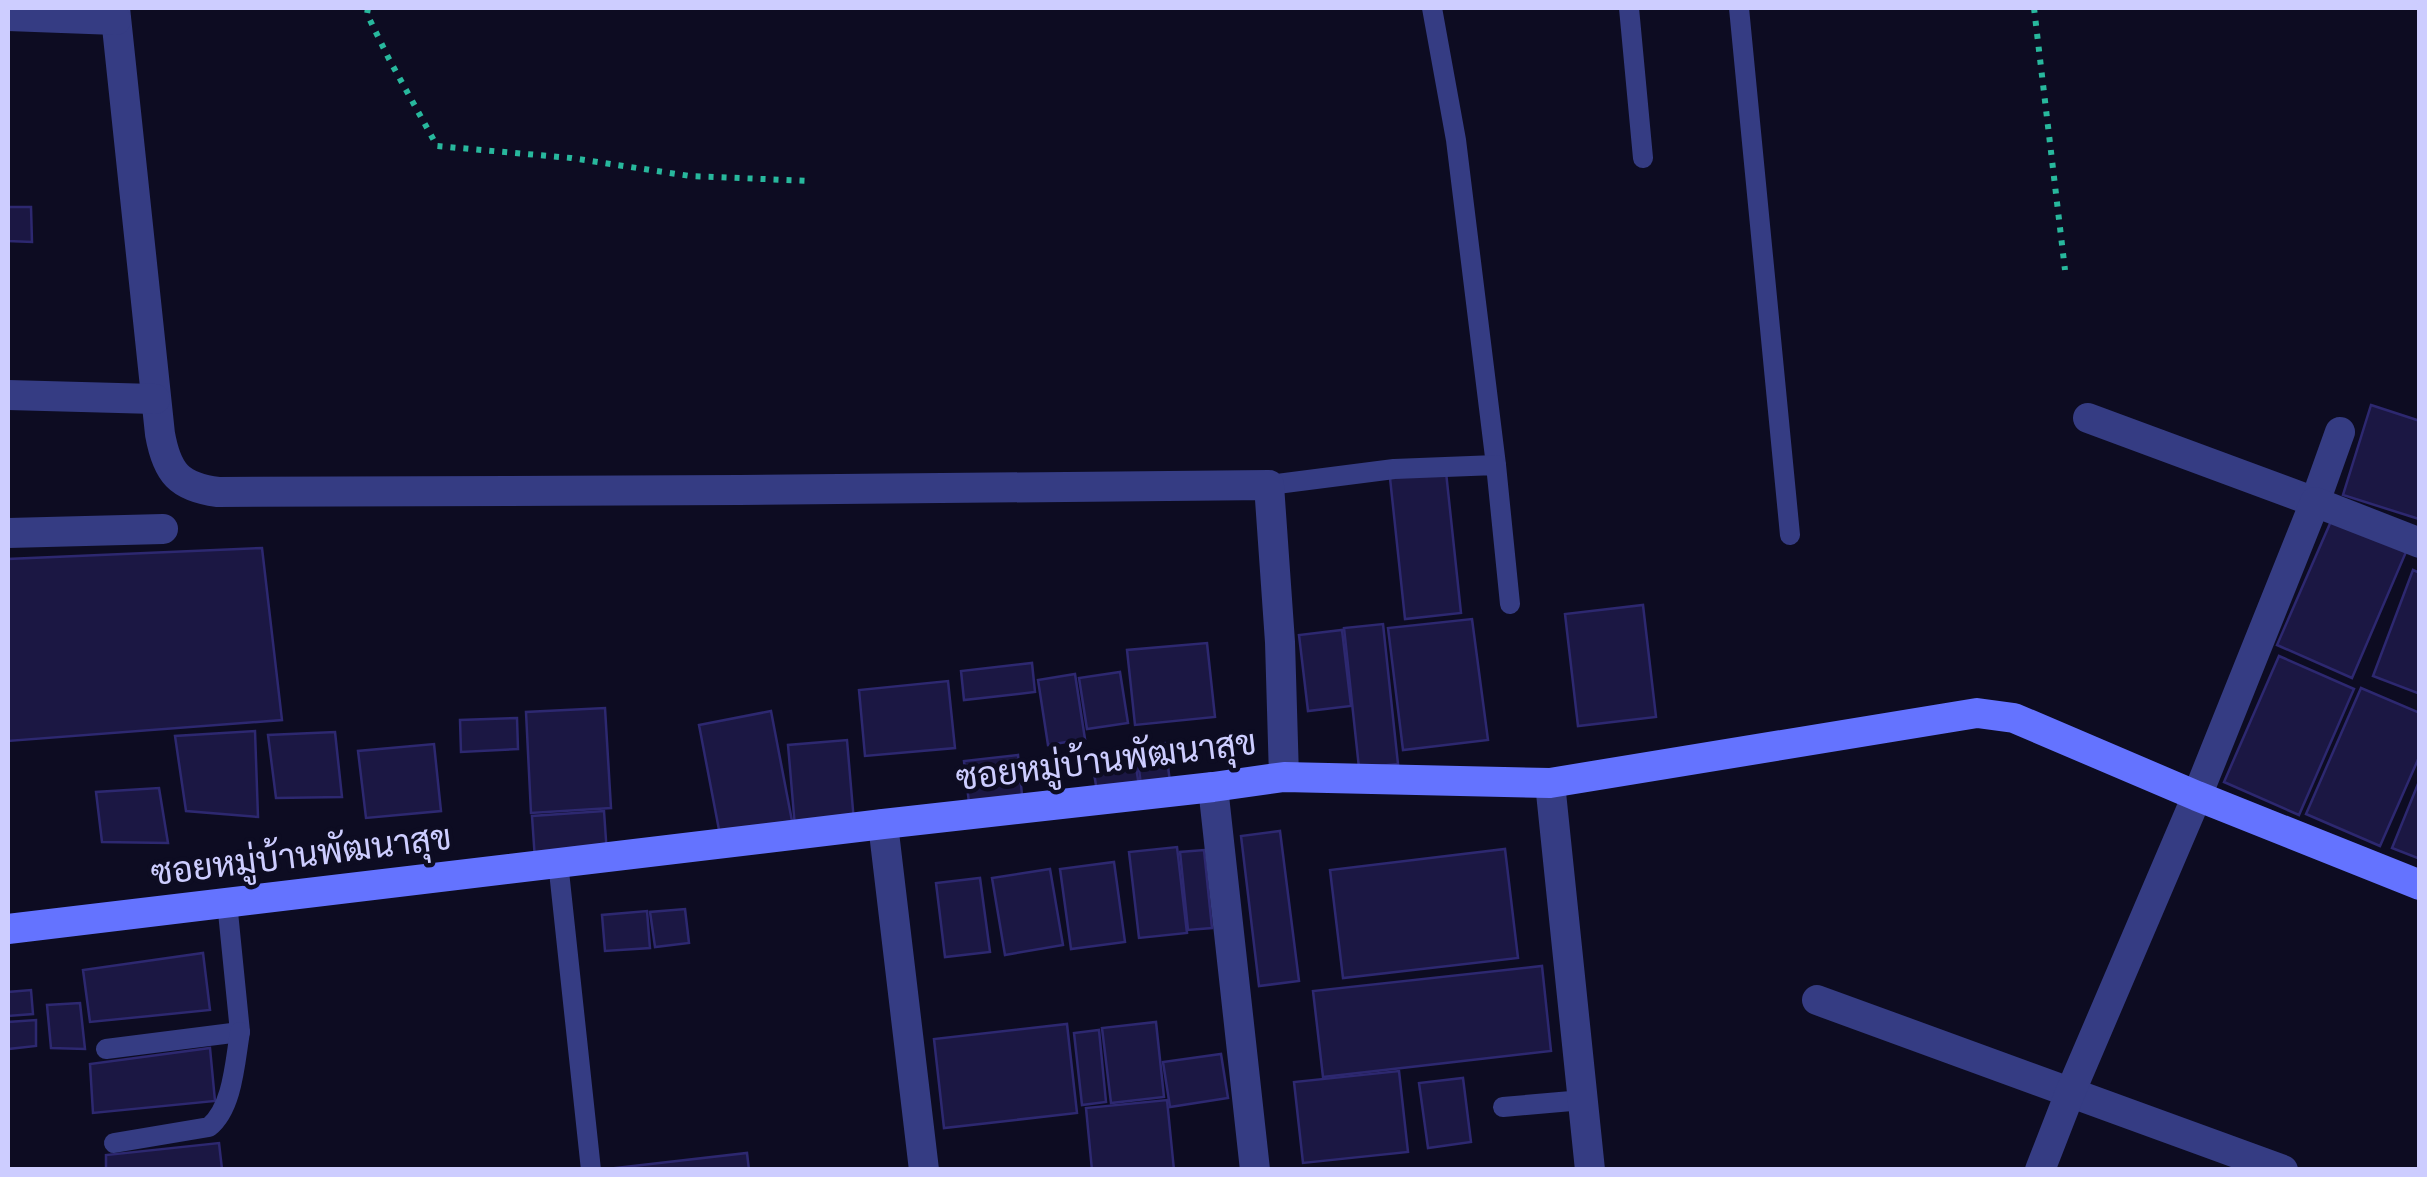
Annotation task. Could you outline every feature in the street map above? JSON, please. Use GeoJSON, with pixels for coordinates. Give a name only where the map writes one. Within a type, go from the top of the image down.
{"type":"FeatureCollection","features":[{"type":"Feature","properties":{"kind":"street"},"geometry":{"type":"LineString","coordinates":[[8,16],[115,14],[164,458],[178,478],[195,489],[738,490],[1270,484],[1284,777]]}},
{"type":"Feature","properties":{"kind":"street"},"geometry":{"type":"LineString","coordinates":[[8,394],[155,399]]}},
{"type":"Feature","properties":{"kind":"street"},"geometry":{"type":"LineString","coordinates":[[2088,418],[2420,543]]}},
{"type":"Feature","properties":{"kind":"street"},"geometry":{"type":"LineString","coordinates":[[2040,1170],[2197,796],[2340,432]]}},
{"type":"Feature","properties":{"kind":"street"},"geometry":{"type":"LineString","coordinates":[[8,533],[164,530]]}},
{"type":"Feature","properties":{"kind":"street","name":"ซอยหมู่บ้านพัฒนาสุข"},"geometry":{"type":"LineString","coordinates":[[8,928],[1284,777],[1550,783],[1977,713],[2014,718],[2420,885]]}},
{"type":"Feature","properties":{"kind":"street"},"geometry":{"type":"LineString","coordinates":[[1550,783],[1590,1170]]}},
{"type":"Feature","properties":{"kind":"street"},"geometry":{"type":"LineString","coordinates":[[1213,787],[1255,1170]]}},
{"type":"Feature","properties":{"kind":"street"},"geometry":{"type":"LineString","coordinates":[[883,824],[924,1170]]}},
{"type":"Feature","properties":{"kind":"street"},"geometry":{"type":"LineString","coordinates":[[1817,1000],[2283,1170]]}},
{"type":"Feature","properties":{"kind":"lane"},"geometry":{"type":"LineString","coordinates":[[1432,8],[1456,140],[1510,604]]}},
{"type":"Feature","properties":{"kind":"lane"},"geometry":{"type":"LineString","coordinates":[[1629,8],[1643,158]]}},
{"type":"Feature","properties":{"kind":"lane"},"geometry":{"type":"LineString","coordinates":[[1739,8],[1790,535]]}},
{"type":"Feature","properties":{"kind":"lane"},"geometry":{"type":"LineString","coordinates":[[1270,484],[1394,470],[1496,465]]}},
{"type":"Feature","properties":{"kind":"lane"},"geometry":{"type":"LineString","coordinates":[[558,862],[591,1170]]}},
{"type":"Feature","properties":{"kind":"lane"},"geometry":{"type":"LineString","coordinates":[[114,1143],[209,1127],[226,1107],[240,1032],[226,902]]}},
{"type":"Feature","properties":{"kind":"lane"},"geometry":{"type":"LineString","coordinates":[[106,1049],[240,1032]]}},
{"type":"Feature","properties":{"kind":"lane"},"geometry":{"type":"LineString","coordinates":[[1503,1107],[1584,1100]]}},
{"type":"Feature","properties":{"kind":"path"},"geometry":{"type":"LineString","coordinates":[[368,8],[367,14],[388,59],[436,146],[571,158],[690,176],[811,181]]}},
{"type":"Feature","properties":{"kind":"path"},"geometry":{"type":"LineString","coordinates":[[2034,8],[2065,270]]}},
{"type":"Feature","properties":{"kind":"building"},"geometry":{"type":"Polygon","coordinates":[[[8,207],[31,207],[32,242],[8,241],[8,207]]]}},
{"type":"Feature","properties":{"kind":"building"},"geometry":{"type":"Polygon","coordinates":[[[2371,405],[2420,421],[2419,519],[2343,495],[2371,405]]]}},
{"type":"Feature","properties":{"kind":"building"},"geometry":{"type":"Polygon","coordinates":[[[1446,472],[1461,613],[1405,619],[1390,478],[1446,472]]]}},
{"type":"Feature","properties":{"kind":"building"},"geometry":{"type":"Polygon","coordinates":[[[2332,519],[2406,552],[2352,678],[2277,645],[2332,519]]]}},
{"type":"Feature","properties":{"kind":"building"},"geometry":{"type":"Polygon","coordinates":[[[262,548],[282,720],[8,741],[8,559],[262,548]]]}},
{"type":"Feature","properties":{"kind":"building"},"geometry":{"type":"Polygon","coordinates":[[[2413,570],[2420,573],[2420,694],[2373,676],[2413,570]]]}},
{"type":"Feature","properties":{"kind":"building"},"geometry":{"type":"Polygon","coordinates":[[[1643,605],[1656,717],[1578,726],[1565,614],[1643,605]]]}},
{"type":"Feature","properties":{"kind":"building"},"geometry":{"type":"Polygon","coordinates":[[[1472,619],[1488,740],[1403,750],[1388,628],[1472,619]]]}},
{"type":"Feature","properties":{"kind":"building"},"geometry":{"type":"Polygon","coordinates":[[[1383,624],[1398,764],[1359,768],[1344,628],[1383,624]]]}},
{"type":"Feature","properties":{"kind":"building"},"geometry":{"type":"Polygon","coordinates":[[[1342,630],[1351,706],[1308,711],[1299,635],[1342,630]]]}},
{"type":"Feature","properties":{"kind":"building"},"geometry":{"type":"Polygon","coordinates":[[[1207,643],[1215,717],[1135,725],[1127,650],[1207,643]]]}},
{"type":"Feature","properties":{"kind":"building"},"geometry":{"type":"Polygon","coordinates":[[[2279,656],[2354,689],[2299,815],[2224,782],[2279,656]]]}},
{"type":"Feature","properties":{"kind":"building"},"geometry":{"type":"Polygon","coordinates":[[[1032,663],[1035,692],[964,700],[961,671],[1032,663]]]}},
{"type":"Feature","properties":{"kind":"building"},"geometry":{"type":"Polygon","coordinates":[[[1120,672],[1128,723],[1087,729],[1079,678],[1120,672]]]}},
{"type":"Feature","properties":{"kind":"building"},"geometry":{"type":"Polygon","coordinates":[[[1075,674],[1085,739],[1048,745],[1038,680],[1075,674]]]}},
{"type":"Feature","properties":{"kind":"building"},"geometry":{"type":"Polygon","coordinates":[[[948,681],[955,748],[865,756],[859,690],[948,681]]]}},
{"type":"Feature","properties":{"kind":"building"},"geometry":{"type":"Polygon","coordinates":[[[2361,688],[2420,713],[2420,755],[2380,846],[2306,814],[2361,688]]]}},
{"type":"Feature","properties":{"kind":"building"},"geometry":{"type":"Polygon","coordinates":[[[605,708],[611,808],[531,813],[526,712],[605,708]]]}},
{"type":"Feature","properties":{"kind":"building"},"geometry":{"type":"Polygon","coordinates":[[[771,711],[792,821],[720,835],[699,725],[771,711]]]}},
{"type":"Feature","properties":{"kind":"building"},"geometry":{"type":"Polygon","coordinates":[[[517,718],[518,749],[461,752],[460,720],[517,718]]]}},
{"type":"Feature","properties":{"kind":"building"},"geometry":{"type":"Polygon","coordinates":[[[255,731],[258,817],[186,811],[175,736],[255,731]]]}},
{"type":"Feature","properties":{"kind":"building"},"geometry":{"type":"Polygon","coordinates":[[[335,732],[342,797],[276,798],[268,735],[335,732]]]}},
{"type":"Feature","properties":{"kind":"building"},"geometry":{"type":"Polygon","coordinates":[[[847,740],[854,822],[795,827],[788,745],[847,740]]]}},
{"type":"Feature","properties":{"kind":"building"},"geometry":{"type":"Polygon","coordinates":[[[1165,743],[1171,790],[1142,793],[1136,746],[1165,743]]]}},
{"type":"Feature","properties":{"kind":"building"},"geometry":{"type":"Polygon","coordinates":[[[434,744],[441,811],[366,818],[358,751],[434,744]]]}},
{"type":"Feature","properties":{"kind":"building"},"geometry":{"type":"Polygon","coordinates":[[[1018,755],[1023,805],[970,811],[964,761],[1018,755]]]}},
{"type":"Feature","properties":{"kind":"building"},"geometry":{"type":"Polygon","coordinates":[[[1136,767],[1140,792],[1098,798],[1094,773],[1136,767]]]}},
{"type":"Feature","properties":{"kind":"building"},"geometry":{"type":"Polygon","coordinates":[[[2420,779],[2420,859],[2392,848],[2420,779]]]}},
{"type":"Feature","properties":{"kind":"building"},"geometry":{"type":"Polygon","coordinates":[[[159,788],[168,843],[102,842],[96,792],[159,788]]]}},
{"type":"Feature","properties":{"kind":"building"},"geometry":{"type":"Polygon","coordinates":[[[604,811],[607,855],[535,860],[532,816],[604,811]]]}},
{"type":"Feature","properties":{"kind":"building"},"geometry":{"type":"Polygon","coordinates":[[[1280,831],[1299,981],[1259,986],[1241,836],[1280,831]]]}},
{"type":"Feature","properties":{"kind":"building"},"geometry":{"type":"Polygon","coordinates":[[[1177,847],[1187,933],[1139,938],[1129,852],[1177,847]]]}},
{"type":"Feature","properties":{"kind":"building"},"geometry":{"type":"Polygon","coordinates":[[[1505,849],[1518,958],[1343,978],[1330,870],[1505,849]]]}},
{"type":"Feature","properties":{"kind":"building"},"geometry":{"type":"Polygon","coordinates":[[[1204,850],[1212,928],[1188,930],[1180,852],[1204,850]]]}},
{"type":"Feature","properties":{"kind":"building"},"geometry":{"type":"Polygon","coordinates":[[[1114,862],[1125,942],[1071,949],[1060,869],[1114,862]]]}},
{"type":"Feature","properties":{"kind":"building"},"geometry":{"type":"Polygon","coordinates":[[[1050,869],[1063,945],[1005,955],[992,878],[1050,869]]]}},
{"type":"Feature","properties":{"kind":"building"},"geometry":{"type":"Polygon","coordinates":[[[980,878],[990,952],[945,957],[936,883],[980,878]]]}},
{"type":"Feature","properties":{"kind":"building"},"geometry":{"type":"Polygon","coordinates":[[[685,909],[689,943],[655,947],[650,912],[685,909]]]}},
{"type":"Feature","properties":{"kind":"building"},"geometry":{"type":"Polygon","coordinates":[[[647,911],[650,948],[605,951],[602,915],[647,911]]]}},
{"type":"Feature","properties":{"kind":"building"},"geometry":{"type":"Polygon","coordinates":[[[203,953],[210,1010],[90,1022],[83,970],[203,953]]]}},
{"type":"Feature","properties":{"kind":"building"},"geometry":{"type":"Polygon","coordinates":[[[1542,966],[1551,1051],[1323,1077],[1313,991],[1542,966]]]}},
{"type":"Feature","properties":{"kind":"building"},"geometry":{"type":"Polygon","coordinates":[[[31,990],[33,1014],[8,1016],[8,992],[31,990]]]}},
{"type":"Feature","properties":{"kind":"building"},"geometry":{"type":"Polygon","coordinates":[[[80,1003],[85,1049],[51,1048],[47,1005],[80,1003]]]}},
{"type":"Feature","properties":{"kind":"building"},"geometry":{"type":"Polygon","coordinates":[[[36,1020],[36,1046],[8,1049],[8,1022],[36,1020]]]}},
{"type":"Feature","properties":{"kind":"building"},"geometry":{"type":"Polygon","coordinates":[[[1156,1022],[1164,1097],[1111,1103],[1102,1028],[1156,1022]]]}},
{"type":"Feature","properties":{"kind":"building"},"geometry":{"type":"Polygon","coordinates":[[[1067,1024],[1077,1113],[944,1128],[934,1039],[1067,1024]]]}},
{"type":"Feature","properties":{"kind":"building"},"geometry":{"type":"Polygon","coordinates":[[[1099,1030],[1106,1102],[1082,1105],[1074,1033],[1099,1030]]]}},
{"type":"Feature","properties":{"kind":"building"},"geometry":{"type":"Polygon","coordinates":[[[210,1048],[215,1101],[93,1113],[90,1064],[210,1048]]]}},
{"type":"Feature","properties":{"kind":"building"},"geometry":{"type":"Polygon","coordinates":[[[1221,1054],[1228,1098],[1170,1107],[1163,1062],[1221,1054]]]}},
{"type":"Feature","properties":{"kind":"building"},"geometry":{"type":"Polygon","coordinates":[[[1399,1071],[1408,1152],[1303,1163],[1294,1082],[1399,1071]]]}},
{"type":"Feature","properties":{"kind":"building"},"geometry":{"type":"Polygon","coordinates":[[[1463,1078],[1471,1142],[1428,1148],[1419,1083],[1463,1078]]]}},
{"type":"Feature","properties":{"kind":"building"},"geometry":{"type":"Polygon","coordinates":[[[1167,1100],[1174,1170],[1092,1170],[1086,1108],[1167,1100]]]}},
{"type":"Feature","properties":{"kind":"building"},"geometry":{"type":"Polygon","coordinates":[[[219,1143],[222,1169],[106,1170],[106,1155],[219,1143]]]}},
{"type":"Feature","properties":{"kind":"building"},"geometry":{"type":"Polygon","coordinates":[[[747,1153],[749,1170],[607,1169],[747,1153]]]}}]}
